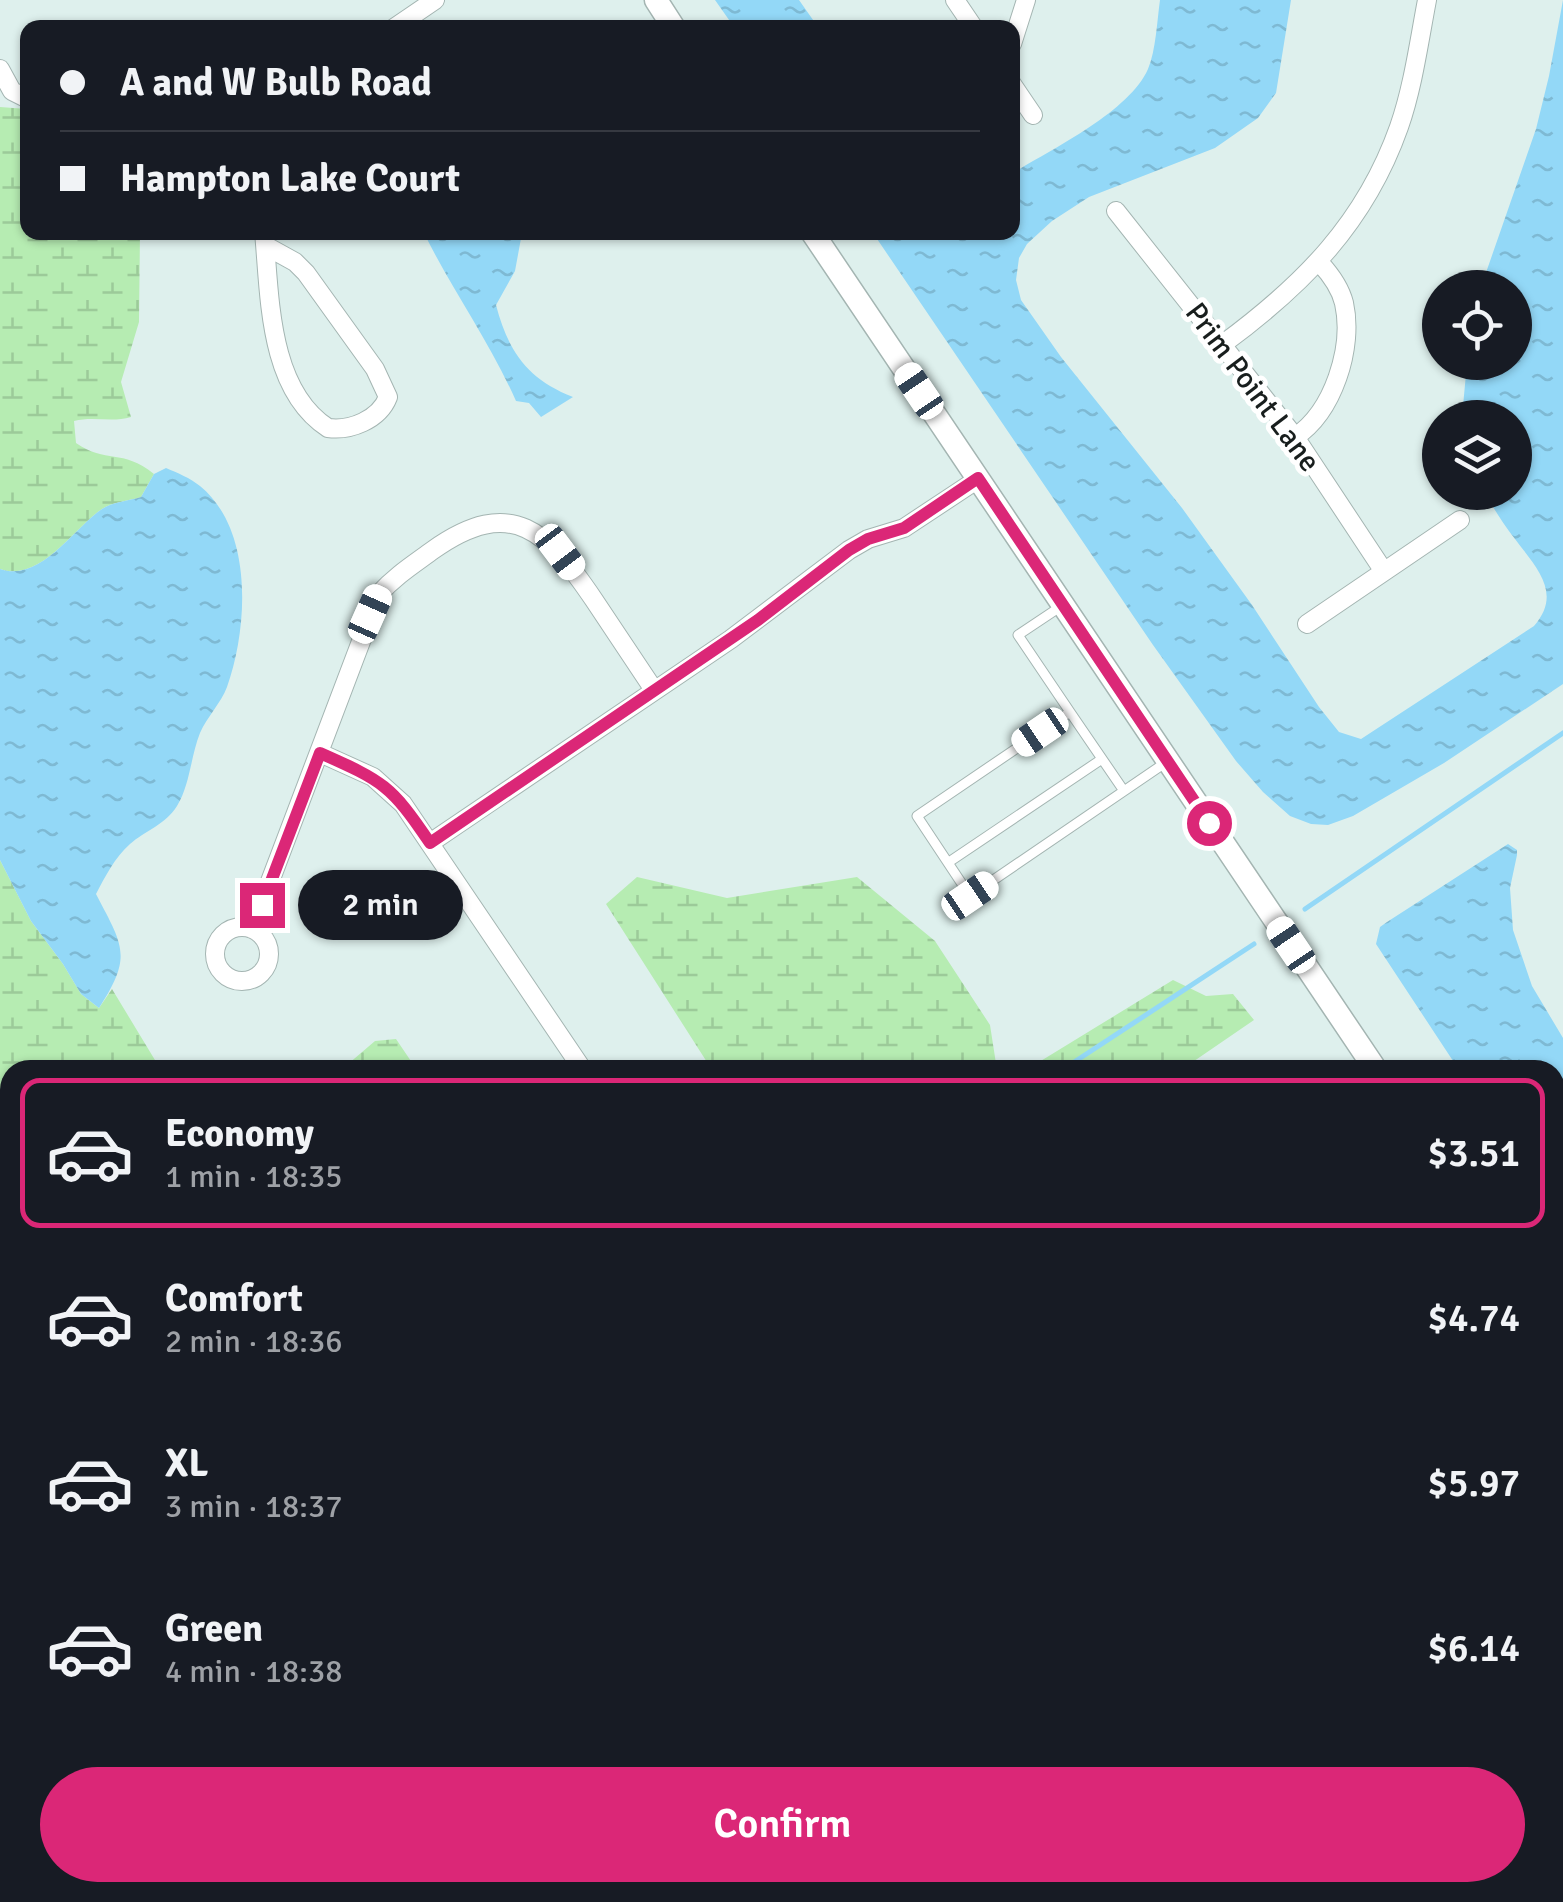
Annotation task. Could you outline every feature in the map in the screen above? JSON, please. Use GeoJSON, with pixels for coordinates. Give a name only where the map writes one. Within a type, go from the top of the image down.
{"type":"FeatureCollection","features":[{"type":"Feature","properties":{"kind":"street"},"geometry":{"type":"LineString","coordinates":[[406,20],[435,0]]}},
{"type":"Feature","properties":{"kind":"street"},"geometry":{"type":"LineString","coordinates":[[1223,344],[1320,263],[1362,202],[1399,126],[1427,0]]}},
{"type":"Feature","properties":{"kind":"street"},"geometry":{"type":"LineString","coordinates":[[0,69],[12,91],[20,95]]}},
{"type":"Feature","properties":{"kind":"street"},"geometry":{"type":"LineString","coordinates":[[1020,96],[1034,116]]}},
{"type":"Feature","properties":{"kind":"street","name":"Prim Point Lane"},"geometry":{"type":"LineString","coordinates":[[1116,211],[1295,437],[1383,570]]}},
{"type":"Feature","properties":{"kind":"street"},"geometry":{"type":"LineString","coordinates":[[265,240],[279,358],[304,404],[328,428],[353,426],[371,418],[388,397],[375,369],[306,273],[266,240]]}},
{"type":"Feature","properties":{"kind":"street"},"geometry":{"type":"LineString","coordinates":[[817,240],[1369,1060]]}},
{"type":"Feature","properties":{"kind":"street"},"geometry":{"type":"LineString","coordinates":[[1295,437],[1323,413],[1334,388],[1342,352],[1344,301],[1320,263]]}},
{"type":"Feature","properties":{"kind":"street"},"geometry":{"type":"LineString","coordinates":[[430,843],[786,600],[849,550],[868,539],[904,528],[978,478]]}},
{"type":"Feature","properties":{"kind":"street"},"geometry":{"type":"LineString","coordinates":[[1307,624],[1460,520]]}},
{"type":"Feature","properties":{"kind":"street"},"geometry":{"type":"LineString","coordinates":[[252,928],[380,594],[394,578],[445,542],[482,525],[502,523],[524,527],[544,537],[560,552],[654,690]]}},
{"type":"Feature","properties":{"kind":"street"},"geometry":{"type":"LineString","coordinates":[[320,753],[390,788],[576,1060]]}},
{"type":"Feature","properties":{"kind":"lane"},"geometry":{"type":"LineString","coordinates":[[1063,605],[1018,636],[1124,791]]}},
{"type":"Feature","properties":{"kind":"lane"},"geometry":{"type":"LineString","coordinates":[[1070,712],[916,816],[970,896],[1168,762]]}},
{"type":"Feature","properties":{"kind":"lane"},"geometry":{"type":"LineString","coordinates":[[948,862],[1102,759]]}},
{"type":"Feature","properties":{"kind":"green space"},"geometry":{"type":"Polygon","coordinates":[[[0,107],[20,108],[20,240],[140,240],[139,322],[121,382],[131,417],[74,421],[76,443],[96,453],[133,461],[154,474],[141,497],[106,507],[42,561],[15,571],[0,569],[0,107]]]}},
{"type":"Feature","properties":{"kind":"green space"},"geometry":{"type":"Polygon","coordinates":[[[0,860],[31,921],[81,994],[99,1008],[112,989],[155,1060],[0,1060],[0,860]]]}},
{"type":"Feature","properties":{"kind":"green space"},"geometry":{"type":"Polygon","coordinates":[[[637,877],[727,898],[857,877],[935,941],[990,1025],[995,1060],[706,1060],[606,904],[637,877]]]}},
{"type":"Feature","properties":{"kind":"green space"},"geometry":{"type":"Polygon","coordinates":[[[1173,980],[1206,996],[1233,994],[1254,1020],[1196,1060],[1042,1060],[1173,980]]]}},
{"type":"Feature","properties":{"kind":"green space"},"geometry":{"type":"Polygon","coordinates":[[[396,1039],[410,1060],[353,1060],[375,1041],[396,1039]]]}},
{"type":"Feature","properties":{"kind":"water"},"geometry":{"type":"Polygon","coordinates":[[[715,0],[799,0],[813,20],[729,20],[715,0]]]}},
{"type":"Feature","properties":{"kind":"water"},"geometry":{"type":"Polygon","coordinates":[[[1160,0],[1291,0],[1276,93],[1258,118],[1215,148],[1089,197],[1052,221],[1027,244],[1019,258],[1016,280],[1021,300],[1061,357],[1182,508],[1319,707],[1339,732],[1361,739],[1534,626],[1546,602],[1538,570],[1496,510],[1532,510],[1532,400],[1464,400],[1465,380],[1532,380],[1532,270],[1487,270],[1536,129],[1563,0],[1563,684],[1444,763],[1353,816],[1328,825],[1290,816],[1236,761],[878,240],[1020,240],[1020,169],[1107,114],[1138,85],[1148,69],[1160,0]]]}},
{"type":"Feature","properties":{"kind":"water"},"geometry":{"type":"Polygon","coordinates":[[[428,240],[521,240],[515,271],[496,305],[501,321],[522,362],[543,382],[573,397],[541,417],[529,403],[516,401],[428,240]]]}},
{"type":"Feature","properties":{"kind":"water"},"geometry":{"type":"Polygon","coordinates":[[[166,468],[200,486],[218,505],[230,528],[242,581],[239,637],[227,687],[200,733],[177,806],[125,849],[96,894],[113,926],[120,951],[117,976],[99,1008],[81,994],[31,921],[0,860],[0,569],[15,571],[42,561],[102,509],[141,497],[154,474],[166,468]]]}},
{"type":"Feature","properties":{"kind":"water"},"geometry":{"type":"Polygon","coordinates":[[[1508,844],[1517,850],[1510,888],[1513,930],[1532,986],[1563,1038],[1563,1060],[1452,1060],[1376,944],[1380,927],[1508,844]]]}},
{"type":"Feature","properties":{"kind":"waterway"},"geometry":{"type":"LineString","coordinates":[[1305,909],[1563,733]]}},
{"type":"Feature","properties":{"kind":"waterway"},"geometry":{"type":"LineString","coordinates":[[1077,1060],[1254,944]]}},
{"type":"Feature","properties":{"kind":"route"},"geometry":{"type":"LineString","coordinates":[[262,905],[320,753],[390,788],[430,843],[758,620],[849,550],[868,539],[904,528],[978,478],[1209,823]]}}]}
